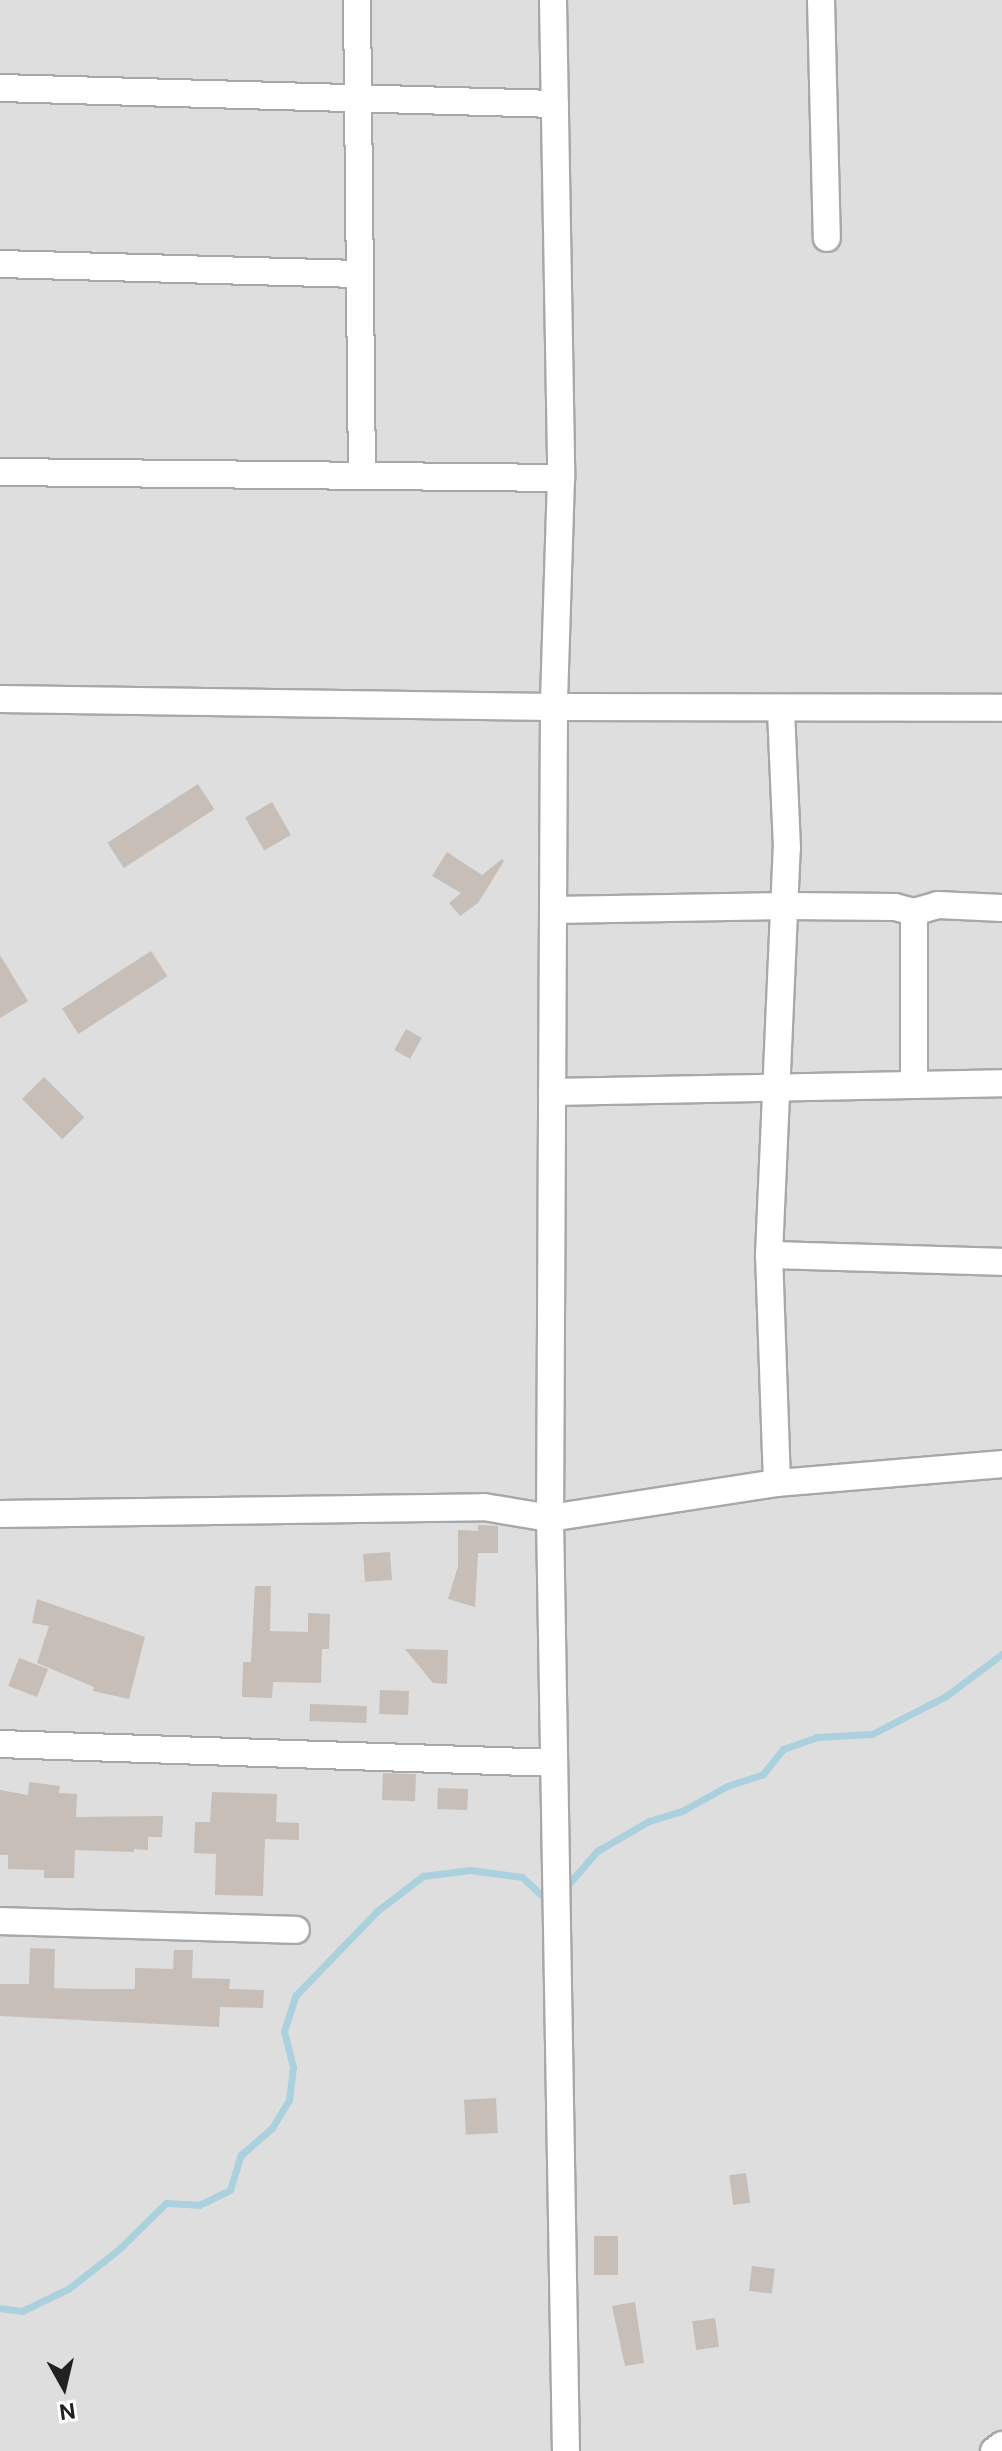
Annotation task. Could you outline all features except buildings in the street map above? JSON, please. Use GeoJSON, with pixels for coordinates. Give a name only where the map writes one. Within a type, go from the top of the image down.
{"type":"FeatureCollection","features":[{"type":"Feature","properties":{"kind":"street"},"geometry":{"type":"LineString","coordinates":[[357,0],[362,476]]}},
{"type":"Feature","properties":{"kind":"street"},"geometry":{"type":"LineString","coordinates":[[553,0],[561,478],[554,707],[550,1518],[566,2451]]}},
{"type":"Feature","properties":{"kind":"street"},"geometry":{"type":"LineString","coordinates":[[821,0],[827,238]]}},
{"type":"Feature","properties":{"kind":"street"},"geometry":{"type":"LineString","coordinates":[[0,88],[555,104]]}},
{"type":"Feature","properties":{"kind":"street"},"geometry":{"type":"LineString","coordinates":[[0,264],[360,274]]}},
{"type":"Feature","properties":{"kind":"street"},"geometry":{"type":"LineString","coordinates":[[0,472],[561,478]]}},
{"type":"Feature","properties":{"kind":"street"},"geometry":{"type":"LineString","coordinates":[[0,699],[554,707],[1002,708]]}},
{"type":"Feature","properties":{"kind":"street"},"geometry":{"type":"LineString","coordinates":[[777,1483],[769,1255],[786,906],[781,708]]}},
{"type":"Feature","properties":{"kind":"street"},"geometry":{"type":"LineString","coordinates":[[553,910],[786,906],[895,907],[914,912],[938,905],[1002,908]]}},
{"type":"Feature","properties":{"kind":"street"},"geometry":{"type":"LineString","coordinates":[[914,912],[914,1085]]}},
{"type":"Feature","properties":{"kind":"street"},"geometry":{"type":"LineString","coordinates":[[552,1092],[1002,1083]]}},
{"type":"Feature","properties":{"kind":"street"},"geometry":{"type":"LineString","coordinates":[[769,1255],[1002,1262]]}},
{"type":"Feature","properties":{"kind":"street"},"geometry":{"type":"LineString","coordinates":[[0,1514],[484,1507],[550,1518],[777,1483],[1002,1464]]}},
{"type":"Feature","properties":{"kind":"street"},"geometry":{"type":"LineString","coordinates":[[0,1744],[554,1763]]}},
{"type":"Feature","properties":{"kind":"street"},"geometry":{"type":"LineString","coordinates":[[0,1921],[296,1930]]}},
{"type":"Feature","properties":{"kind":"street"},"geometry":{"type":"LineString","coordinates":[[994,2451],[1002,2445]]}},
{"type":"Feature","properties":{"kind":"shaded area"},"geometry":{"type":"Polygon","coordinates":[[[0,0],[1002,0],[1002,2451],[0,2451],[0,0]]]}},
{"type":"Feature","properties":{"kind":"waterway"},"geometry":{"type":"LineString","coordinates":[[566,1887],[597,1851],[649,1821],[682,1811],[727,1786],[763,1774],[783,1749],[817,1737],[872,1734],[946,1696],[1002,1654]]}},
{"type":"Feature","properties":{"kind":"waterway"},"geometry":{"type":"LineString","coordinates":[[0,2308],[22,2311],[68,2289],[118,2250],[166,2203],[199,2205],[230,2190],[241,2155],[272,2128],[289,2100],[293,2067],[284,2031],[296,1995],[377,1911],[423,1876],[470,1870],[522,1877],[541,1895]]}}]}
